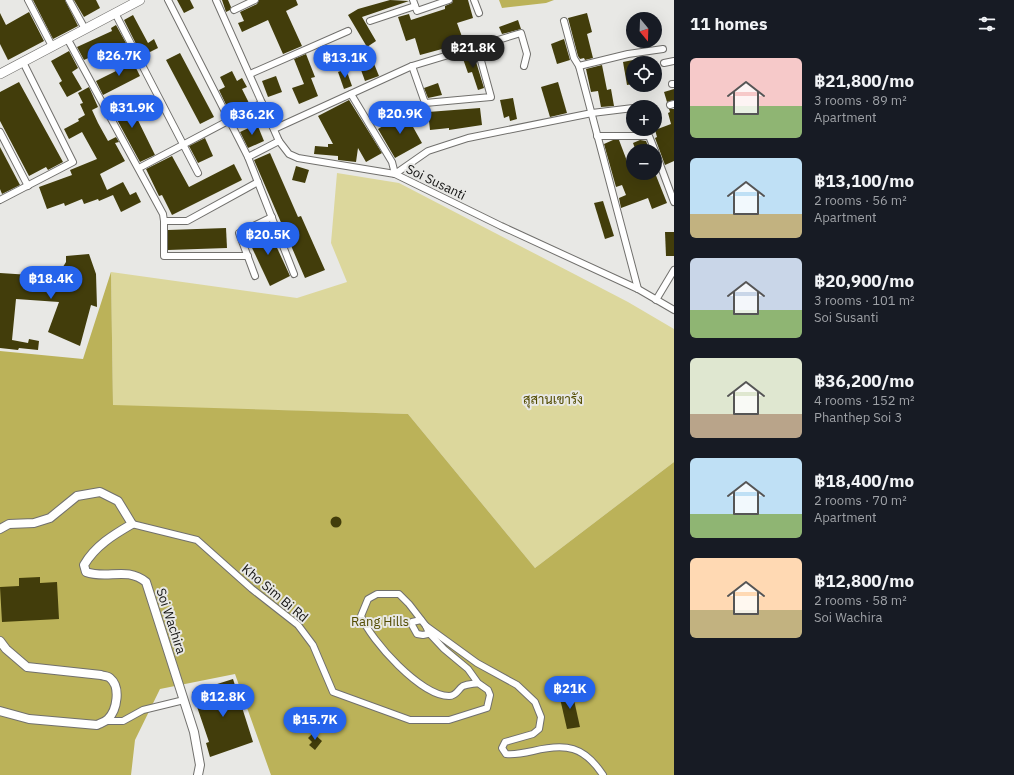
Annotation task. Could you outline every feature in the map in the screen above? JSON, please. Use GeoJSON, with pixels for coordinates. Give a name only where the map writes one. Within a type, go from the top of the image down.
{"type":"FeatureCollection","features":[{"type":"Feature","properties":{"kind":"main road"},"geometry":{"type":"LineString","coordinates":[[0,74],[115,13],[128,3],[140,0]]}},
{"type":"Feature","properties":{"kind":"street"},"geometry":{"type":"LineString","coordinates":[[28,0],[52,46]]}},
{"type":"Feature","properties":{"kind":"street"},"geometry":{"type":"LineString","coordinates":[[69,0],[85,29]]}},
{"type":"Feature","properties":{"kind":"street"},"geometry":{"type":"LineString","coordinates":[[168,0],[230,119],[248,157],[294,274]]}},
{"type":"Feature","properties":{"kind":"street","name":"Soi Susanti"},"geometry":{"type":"LineString","coordinates":[[216,0],[279,141],[289,154],[298,158],[396,174],[501,226],[638,289],[674,310]]}},
{"type":"Feature","properties":{"kind":"street"},"geometry":{"type":"LineString","coordinates":[[234,10],[255,0]]}},
{"type":"Feature","properties":{"kind":"street"},"geometry":{"type":"LineString","coordinates":[[370,21],[414,3],[418,11],[449,0]]}},
{"type":"Feature","properties":{"kind":"street"},"geometry":{"type":"LineString","coordinates":[[474,0],[479,13]]}},
{"type":"Feature","properties":{"kind":"street"},"geometry":{"type":"LineString","coordinates":[[115,13],[182,145],[198,173]]}},
{"type":"Feature","properties":{"kind":"street"},"geometry":{"type":"LineString","coordinates":[[564,21],[574,58],[579,66],[592,113],[638,289]]}},
{"type":"Feature","properties":{"kind":"street"},"geometry":{"type":"LineString","coordinates":[[250,74],[348,31]]}},
{"type":"Feature","properties":{"kind":"street"},"geometry":{"type":"LineString","coordinates":[[274,129],[412,66],[521,34],[527,54],[524,66]]}},
{"type":"Feature","properties":{"kind":"street"},"geometry":{"type":"LineString","coordinates":[[67,38],[155,199],[164,221],[164,256],[248,256]]}},
{"type":"Feature","properties":{"kind":"street"},"geometry":{"type":"LineString","coordinates":[[412,66],[425,103],[492,97],[477,46]]}},
{"type":"Feature","properties":{"kind":"street"},"geometry":{"type":"LineString","coordinates":[[579,66],[628,54],[664,49]]}},
{"type":"Feature","properties":{"kind":"street"},"geometry":{"type":"LineString","coordinates":[[664,63],[674,61]]}},
{"type":"Feature","properties":{"kind":"street"},"geometry":{"type":"LineString","coordinates":[[0,200],[74,162],[23,62]]}},
{"type":"Feature","properties":{"kind":"street"},"geometry":{"type":"LineString","coordinates":[[351,94],[392,162],[396,174],[428,151],[468,138],[592,113],[626,109]]}},
{"type":"Feature","properties":{"kind":"street"},"geometry":{"type":"LineString","coordinates":[[139,168],[262,103]]}},
{"type":"Feature","properties":{"kind":"street"},"geometry":{"type":"LineString","coordinates":[[0,132],[28,186]]}},
{"type":"Feature","properties":{"kind":"street"},"geometry":{"type":"LineString","coordinates":[[597,136],[649,136],[652,144]]}},
{"type":"Feature","properties":{"kind":"street"},"geometry":{"type":"LineString","coordinates":[[248,157],[279,141]]}},
{"type":"Feature","properties":{"kind":"street"},"geometry":{"type":"LineString","coordinates":[[662,170],[674,202]]}},
{"type":"Feature","properties":{"kind":"street"},"geometry":{"type":"LineString","coordinates":[[164,221],[187,221],[258,182]]}},
{"type":"Feature","properties":{"kind":"street"},"geometry":{"type":"LineString","coordinates":[[255,276],[239,232],[272,216]]}},
{"type":"Feature","properties":{"kind":"street"},"geometry":{"type":"LineString","coordinates":[[656,300],[674,270]]}},
{"type":"Feature","properties":{"kind":"street"},"geometry":{"type":"LineString","coordinates":[[0,529],[9,524],[34,523],[50,518],[77,496],[100,492],[118,501],[132,524]]}},
{"type":"Feature","properties":{"kind":"street","name":"Kho Sim Bi Rd"},"geometry":{"type":"LineString","coordinates":[[132,524],[197,540],[252,589],[298,624],[313,644],[333,692],[410,720],[437,721],[449,720],[487,708],[490,695],[488,690],[478,683]]}},
{"type":"Feature","properties":{"kind":"street","name":"Soi Wachira"},"geometry":{"type":"LineString","coordinates":[[132,524],[108,538],[89,556],[84,565],[86,572],[96,576],[126,573],[139,576],[146,582],[184,700],[197,748],[200,765],[198,775]]}},
{"type":"Feature","properties":{"kind":"street"},"geometry":{"type":"LineString","coordinates":[[468,684],[478,683],[473,676],[468,669],[444,649],[409,604],[399,594],[377,594],[368,599],[361,616],[364,622],[382,646],[413,680],[432,692],[449,696],[455,695],[461,687],[473,680],[473,676]]}},
{"type":"Feature","properties":{"kind":"street"},"geometry":{"type":"LineString","coordinates":[[421,620],[412,622],[414,630],[417,634],[423,636],[432,633]]}},
{"type":"Feature","properties":{"kind":"street"},"geometry":{"type":"LineString","coordinates":[[432,633],[477,663],[517,685],[535,702],[541,717],[539,729],[533,734],[505,742],[502,748],[506,754],[513,755],[560,746],[573,748],[592,760],[603,775]]}},
{"type":"Feature","properties":{"kind":"street"},"geometry":{"type":"LineString","coordinates":[[0,641],[6,649],[27,668],[101,675],[110,678],[115,686],[116,705],[107,721]]}},
{"type":"Feature","properties":{"kind":"street"},"geometry":{"type":"LineString","coordinates":[[0,711],[29,719],[97,725],[107,721],[123,721],[143,710],[184,700]]}},
{"type":"Feature","properties":{"kind":"green space"},"geometry":{"type":"Polygon","coordinates":[[[499,0],[554,0],[546,3],[502,8],[499,0]]]}},
{"type":"Feature","properties":{"kind":"green space","name":"สุสานเขารัง"},"geometry":{"type":"Polygon","coordinates":[[[337,173],[399,183],[628,302],[674,329],[674,462],[535,568],[408,414],[113,406],[111,272],[297,298],[347,282],[331,243],[337,173]]]}},
{"type":"Feature","properties":{"kind":"green space","name":"Rang Hills"},"geometry":{"type":"Polygon","coordinates":[[[111,272],[113,405],[408,414],[535,568],[674,462],[674,775],[271,775],[235,674],[160,689],[135,740],[131,775],[0,775],[0,351],[83,359],[111,272]]]}},
{"type":"Feature","properties":{"kind":"building"},"geometry":{"type":"Polygon","coordinates":[[[33,0],[65,0],[78,26],[53,39],[33,0]]]}},
{"type":"Feature","properties":{"kind":"building"},"geometry":{"type":"Polygon","coordinates":[[[74,0],[96,0],[100,8],[84,17],[74,0]]]}},
{"type":"Feature","properties":{"kind":"building"},"geometry":{"type":"Polygon","coordinates":[[[177,0],[190,0],[194,8],[184,13],[177,0]]]}},
{"type":"Feature","properties":{"kind":"building"},"geometry":{"type":"Polygon","coordinates":[[[222,0],[228,0],[231,7],[230,10],[226,12],[222,0]]]}},
{"type":"Feature","properties":{"kind":"building"},"geometry":{"type":"Polygon","coordinates":[[[259,0],[296,0],[298,5],[286,11],[302,46],[283,54],[268,20],[242,32],[238,23],[244,21],[240,12],[257,4],[259,0]]]}},
{"type":"Feature","properties":{"kind":"building"},"geometry":{"type":"Polygon","coordinates":[[[390,0],[409,1],[362,17],[376,41],[367,47],[348,15],[358,9],[390,0]]]}},
{"type":"Feature","properties":{"kind":"building"},"geometry":{"type":"Polygon","coordinates":[[[453,0],[468,0],[473,18],[457,23],[465,45],[443,52],[442,49],[420,55],[415,38],[406,41],[398,17],[409,14],[411,20],[445,9],[445,6],[452,3],[453,0]]]}},
{"type":"Feature","properties":{"kind":"building"},"geometry":{"type":"Polygon","coordinates":[[[29,12],[44,41],[8,60],[0,44],[0,13],[6,25],[29,12]]]}},
{"type":"Feature","properties":{"kind":"building"},"geometry":{"type":"Polygon","coordinates":[[[587,13],[592,32],[587,34],[593,58],[585,60],[584,58],[580,59],[578,56],[568,18],[587,13]]]}},
{"type":"Feature","properties":{"kind":"building"},"geometry":{"type":"Polygon","coordinates":[[[133,15],[148,43],[154,39],[158,48],[142,56],[124,20],[133,15]]]}},
{"type":"Feature","properties":{"kind":"building"},"geometry":{"type":"Polygon","coordinates":[[[518,20],[521,29],[502,34],[499,27],[518,20]]]}},
{"type":"Feature","properties":{"kind":"building"},"geometry":{"type":"Polygon","coordinates":[[[116,25],[126,43],[108,53],[106,50],[84,60],[77,47],[112,31],[111,28],[116,25]]]}},
{"type":"Feature","properties":{"kind":"building"},"geometry":{"type":"Polygon","coordinates":[[[564,39],[570,60],[557,64],[551,44],[564,39]]]}},
{"type":"Feature","properties":{"kind":"building"},"geometry":{"type":"Polygon","coordinates":[[[69,51],[78,68],[72,72],[82,89],[67,97],[59,83],[62,81],[51,61],[69,51]]]}},
{"type":"Feature","properties":{"kind":"building"},"geometry":{"type":"Polygon","coordinates":[[[473,52],[484,88],[478,90],[472,72],[468,73],[462,56],[473,52]]]}},
{"type":"Feature","properties":{"kind":"building"},"geometry":{"type":"Polygon","coordinates":[[[180,53],[214,117],[200,124],[166,60],[180,53]]]}},
{"type":"Feature","properties":{"kind":"building"},"geometry":{"type":"Polygon","coordinates":[[[306,54],[315,77],[311,78],[318,96],[299,104],[292,88],[304,84],[294,59],[306,54]]]}},
{"type":"Feature","properties":{"kind":"building"},"geometry":{"type":"Polygon","coordinates":[[[370,54],[379,76],[365,81],[357,59],[370,54]]]}},
{"type":"Feature","properties":{"kind":"building"},"geometry":{"type":"Polygon","coordinates":[[[131,58],[140,76],[103,95],[96,81],[116,71],[114,67],[131,58]]]}},
{"type":"Feature","properties":{"kind":"building"},"geometry":{"type":"Polygon","coordinates":[[[626,61],[626,79],[623,62],[626,61]]]}},
{"type":"Feature","properties":{"kind":"building"},"geometry":{"type":"Polygon","coordinates":[[[602,65],[607,90],[611,89],[614,106],[601,107],[598,91],[591,92],[586,69],[602,65]]]}},
{"type":"Feature","properties":{"kind":"building"},"geometry":{"type":"Polygon","coordinates":[[[346,69],[352,86],[344,89],[338,72],[346,69]]]}},
{"type":"Feature","properties":{"kind":"building"},"geometry":{"type":"Polygon","coordinates":[[[232,71],[237,81],[242,78],[247,87],[242,89],[249,103],[230,113],[219,90],[225,87],[220,77],[232,71]]]}},
{"type":"Feature","properties":{"kind":"building"},"geometry":{"type":"Polygon","coordinates":[[[276,76],[282,92],[268,97],[262,81],[276,76]]]}},
{"type":"Feature","properties":{"kind":"building"},"geometry":{"type":"Polygon","coordinates":[[[19,82],[63,162],[48,170],[46,167],[29,176],[0,121],[0,92],[19,82]]]}},
{"type":"Feature","properties":{"kind":"building"},"geometry":{"type":"Polygon","coordinates":[[[558,82],[567,113],[550,117],[541,87],[558,82]]]}},
{"type":"Feature","properties":{"kind":"building"},"geometry":{"type":"Polygon","coordinates":[[[438,83],[442,95],[428,98],[424,88],[438,83]]]}},
{"type":"Feature","properties":{"kind":"building"},"geometry":{"type":"Polygon","coordinates":[[[89,87],[98,107],[92,110],[98,123],[108,141],[116,137],[119,142],[115,143],[125,161],[100,174],[107,190],[123,182],[130,195],[136,192],[141,202],[121,212],[113,195],[99,201],[98,199],[84,204],[82,199],[65,206],[64,203],[47,209],[39,187],[72,175],[70,170],[97,159],[82,132],[69,139],[64,129],[79,121],[78,119],[85,115],[80,104],[83,103],[78,93],[89,87]]]}},
{"type":"Feature","properties":{"kind":"building"},"geometry":{"type":"Polygon","coordinates":[[[674,89],[674,100],[667,102],[664,92],[674,89]]]}},
{"type":"Feature","properties":{"kind":"building"},"geometry":{"type":"Polygon","coordinates":[[[126,96],[155,155],[140,162],[109,105],[126,96]]]}},
{"type":"Feature","properties":{"kind":"building"},"geometry":{"type":"Polygon","coordinates":[[[513,98],[517,119],[510,121],[509,116],[504,118],[500,100],[513,98]]]}},
{"type":"Feature","properties":{"kind":"building"},"geometry":{"type":"Polygon","coordinates":[[[349,100],[382,153],[366,162],[358,148],[356,162],[338,160],[338,156],[314,154],[315,146],[328,147],[328,144],[333,144],[318,116],[349,100]]]}},
{"type":"Feature","properties":{"kind":"building"},"geometry":{"type":"Polygon","coordinates":[[[480,108],[482,125],[449,130],[449,128],[430,130],[428,112],[480,108]]]}},
{"type":"Feature","properties":{"kind":"building"},"geometry":{"type":"Polygon","coordinates":[[[669,109],[674,109],[674,161],[665,165],[662,157],[662,144],[657,144],[655,138],[657,136],[662,136],[662,127],[671,124],[668,113],[670,112],[669,109]]]}},
{"type":"Feature","properties":{"kind":"building"},"geometry":{"type":"Polygon","coordinates":[[[408,111],[412,116],[408,118],[422,143],[395,158],[378,129],[408,111]]]}},
{"type":"Feature","properties":{"kind":"building"},"geometry":{"type":"Polygon","coordinates":[[[257,124],[264,141],[248,148],[240,132],[257,124]]]}},
{"type":"Feature","properties":{"kind":"building"},"geometry":{"type":"Polygon","coordinates":[[[205,138],[213,156],[198,163],[189,146],[205,138]]]}},
{"type":"Feature","properties":{"kind":"building"},"geometry":{"type":"Polygon","coordinates":[[[613,140],[619,140],[626,158],[626,180],[658,180],[667,203],[652,209],[648,198],[621,208],[619,198],[626,195],[622,185],[616,187],[604,144],[613,140]]]}},
{"type":"Feature","properties":{"kind":"building"},"geometry":{"type":"Polygon","coordinates":[[[640,140],[646,141],[647,144],[633,144],[640,140]]]}},
{"type":"Feature","properties":{"kind":"building"},"geometry":{"type":"Polygon","coordinates":[[[0,147],[20,185],[2,194],[0,189],[0,147]]]}},
{"type":"Feature","properties":{"kind":"building"},"geometry":{"type":"Polygon","coordinates":[[[270,153],[298,217],[301,216],[325,270],[305,278],[254,160],[270,153]]]}},
{"type":"Feature","properties":{"kind":"building"},"geometry":{"type":"Polygon","coordinates":[[[172,156],[189,187],[234,164],[242,180],[172,215],[162,195],[159,196],[146,169],[172,156]]]}},
{"type":"Feature","properties":{"kind":"building"},"geometry":{"type":"Polygon","coordinates":[[[296,166],[309,170],[305,183],[292,180],[296,166]]]}},
{"type":"Feature","properties":{"kind":"building"},"geometry":{"type":"Polygon","coordinates":[[[603,201],[614,236],[605,239],[594,203],[603,201]]]}},
{"type":"Feature","properties":{"kind":"building"},"geometry":{"type":"Polygon","coordinates":[[[267,226],[290,276],[270,286],[246,235],[267,226]]]}},
{"type":"Feature","properties":{"kind":"building"},"geometry":{"type":"Polygon","coordinates":[[[226,228],[227,248],[168,250],[168,230],[226,228]]]}},
{"type":"Feature","properties":{"kind":"building"},"geometry":{"type":"Polygon","coordinates":[[[665,232],[674,232],[674,256],[666,256],[665,232]]]}},
{"type":"Feature","properties":{"kind":"building"},"geometry":{"type":"Polygon","coordinates":[[[89,254],[96,274],[97,307],[91,305],[80,346],[48,332],[59,302],[16,299],[12,340],[28,343],[29,339],[39,341],[38,350],[0,348],[0,273],[61,277],[61,270],[66,262],[66,256],[89,254]]]}},
{"type":"Feature","properties":{"kind":"building"},"geometry":{"type":"Polygon","coordinates":[[[334,517],[338,517],[340,518],[340,526],[334,527],[331,524],[331,520],[334,517]]]}},
{"type":"Feature","properties":{"kind":"building"},"geometry":{"type":"Polygon","coordinates":[[[40,577],[40,583],[57,582],[59,619],[2,622],[0,587],[19,586],[19,578],[40,577]]]}},
{"type":"Feature","properties":{"kind":"building"},"geometry":{"type":"Polygon","coordinates":[[[233,679],[253,742],[210,757],[206,743],[209,742],[192,692],[233,679]]]}},
{"type":"Feature","properties":{"kind":"building"},"geometry":{"type":"Polygon","coordinates":[[[572,691],[580,727],[567,729],[559,694],[572,691]]]}},
{"type":"Feature","properties":{"kind":"building"},"geometry":{"type":"Polygon","coordinates":[[[313,733],[322,741],[315,750],[309,745],[312,742],[308,738],[313,733]]]}}]}
